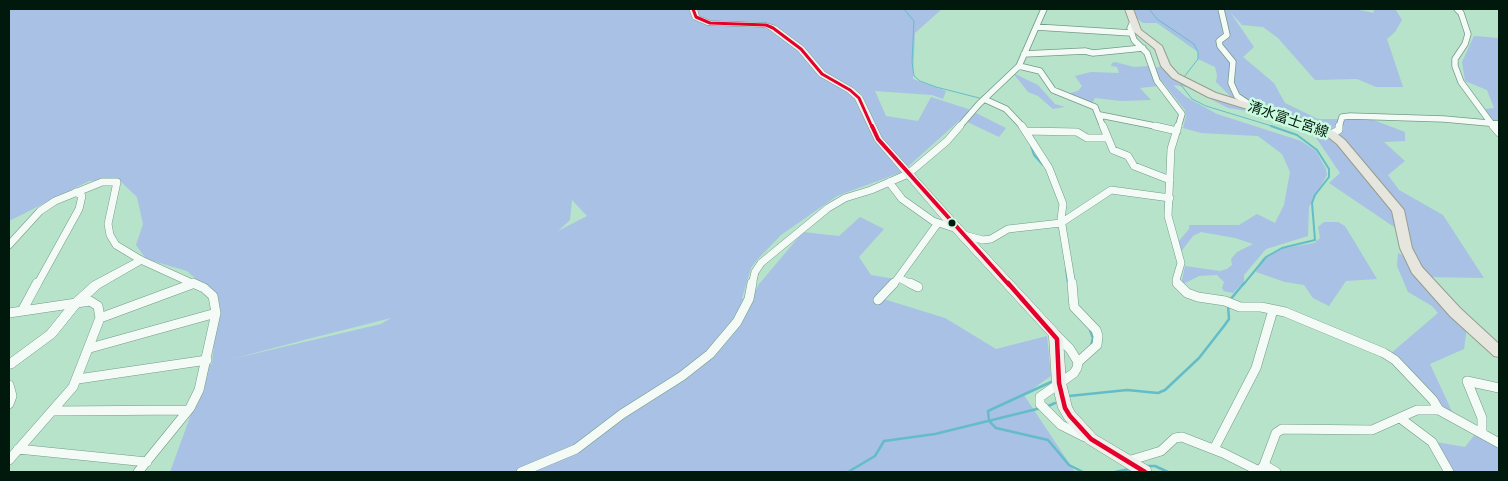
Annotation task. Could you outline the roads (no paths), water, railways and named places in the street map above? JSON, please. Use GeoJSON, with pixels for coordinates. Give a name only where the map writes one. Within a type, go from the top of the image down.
{"type":"FeatureCollection","features":[{"type":"Feature","properties":{"kind":"main road"},"geometry":{"type":"LineString","coordinates":[[693,9],[696,17],[710,23],[766,25],[801,49],[822,74],[850,90],[859,98],[878,138],[908,174],[1054,333],[1057,339],[1059,383],[1064,408],[1079,428],[1091,439],[1137,467]]}},
{"type":"Feature","properties":{"kind":"main road","name":"清水富士宮線"},"geometry":{"type":"LineString","coordinates":[[1129,9],[1132,28],[1159,48],[1170,72],[1186,83],[1212,95],[1310,125],[1331,134],[1375,180],[1398,210],[1406,248],[1418,270],[1455,312],[1499,352]]}},
{"type":"Feature","properties":{"kind":"street"},"geometry":{"type":"LineString","coordinates":[[521,472],[576,449],[622,414],[710,354],[737,322],[749,299],[755,272],[761,263],[828,208],[845,198],[908,174],[946,141],[983,100],[1019,66],[1044,9]]}},
{"type":"Feature","properties":{"kind":"street"},"geometry":{"type":"LineString","coordinates":[[1221,9],[1222,20],[1227,28],[1227,35],[1219,41],[1220,46],[1233,62],[1231,83],[1237,96],[1255,108]]}},
{"type":"Feature","properties":{"kind":"street"},"geometry":{"type":"LineString","coordinates":[[1457,9],[1464,21],[1468,34],[1465,44],[1455,59],[1455,66],[1461,82],[1496,124],[1499,134]]}},
{"type":"Feature","properties":{"kind":"street"},"geometry":{"type":"LineString","coordinates":[[1036,27],[1132,28],[1134,40],[1142,48],[1157,81],[1182,114],[1171,148],[1168,216],[1181,263],[1176,280],[1178,285],[1187,293],[1198,297],[1225,301],[1240,307],[1273,310],[1304,319],[1355,343],[1384,353],[1395,360],[1434,400],[1438,410]]}},
{"type":"Feature","properties":{"kind":"street"},"geometry":{"type":"LineString","coordinates":[[1024,54],[1085,51],[1093,53],[1142,48]]}},
{"type":"Feature","properties":{"kind":"street"},"geometry":{"type":"LineString","coordinates":[[1151,65],[1165,63]]}},
{"type":"Feature","properties":{"kind":"street"},"geometry":{"type":"LineString","coordinates":[[1019,66],[1040,71],[1053,90],[1095,107],[1100,115],[1113,150],[1128,156],[1134,166],[1170,180]]}},
{"type":"Feature","properties":{"kind":"street"},"geometry":{"type":"LineString","coordinates":[[983,100],[1012,113],[1026,131],[1052,176],[1063,204],[1058,224],[1072,279],[1074,307],[1096,330],[1098,336],[1097,345],[1078,362],[1074,373],[1040,397],[1044,408],[1071,431],[1091,439]]}},
{"type":"Feature","properties":{"kind":"street"},"geometry":{"type":"LineString","coordinates":[[1100,115],[1124,118],[1177,131]]}},
{"type":"Feature","properties":{"kind":"street"},"geometry":{"type":"LineString","coordinates":[[1331,134],[1339,130],[1339,123],[1342,117],[1350,116],[1444,119],[1496,124]]}},
{"type":"Feature","properties":{"kind":"street"},"geometry":{"type":"LineString","coordinates":[[1026,131],[1077,132],[1087,138],[1108,138]]}},
{"type":"Feature","properties":{"kind":"street"},"geometry":{"type":"LineString","coordinates":[[9,245],[40,211],[76,192],[102,182],[117,182],[108,224],[110,236],[116,245],[140,260],[204,288],[213,296],[216,313],[199,390],[188,410],[138,472]]}},
{"type":"Feature","properties":{"kind":"street"},"geometry":{"type":"LineString","coordinates":[[889,182],[902,199],[938,223],[983,240],[992,239],[1008,229],[1058,224],[1111,190],[1170,198]]}},
{"type":"Feature","properties":{"kind":"street"},"geometry":{"type":"LineString","coordinates":[[22,311],[79,209],[82,196],[76,192]]}},
{"type":"Feature","properties":{"kind":"street"},"geometry":{"type":"LineString","coordinates":[[878,300],[899,278],[938,223]]}},
{"type":"Feature","properties":{"kind":"street"},"geometry":{"type":"LineString","coordinates":[[9,364],[51,334],[76,303],[109,276],[140,260]]}},
{"type":"Feature","properties":{"kind":"street"},"geometry":{"type":"LineString","coordinates":[[899,278],[918,287]]}},
{"type":"Feature","properties":{"kind":"street"},"geometry":{"type":"LineString","coordinates":[[100,318],[192,284]]}},
{"type":"Feature","properties":{"kind":"street"},"geometry":{"type":"LineString","coordinates":[[9,313],[76,303],[96,303],[100,318],[78,379],[53,411],[9,460]]}},
{"type":"Feature","properties":{"kind":"street"},"geometry":{"type":"LineString","coordinates":[[1214,449],[1256,368],[1273,310]]}},
{"type":"Feature","properties":{"kind":"street"},"geometry":{"type":"LineString","coordinates":[[90,348],[216,313]]}},
{"type":"Feature","properties":{"kind":"street"},"geometry":{"type":"LineString","coordinates":[[1054,333],[1070,349],[1078,362]]}},
{"type":"Feature","properties":{"kind":"street"},"geometry":{"type":"LineString","coordinates":[[78,379],[207,360]]}},
{"type":"Feature","properties":{"kind":"street"},"geometry":{"type":"LineString","coordinates":[[1482,432],[1482,418],[1467,381],[1499,388]]}},
{"type":"Feature","properties":{"kind":"street"},"geometry":{"type":"LineString","coordinates":[[9,385],[12,396],[9,404]]}},
{"type":"Feature","properties":{"kind":"street"},"geometry":{"type":"LineString","coordinates":[[53,411],[188,410]]}},
{"type":"Feature","properties":{"kind":"street"},"geometry":{"type":"LineString","coordinates":[[1261,469],[1276,433],[1282,429],[1372,430],[1417,410],[1438,410],[1482,432],[1499,443]]}},
{"type":"Feature","properties":{"kind":"street"},"geometry":{"type":"LineString","coordinates":[[1400,418],[1432,442],[1450,472]]}},
{"type":"Feature","properties":{"kind":"street"},"geometry":{"type":"LineString","coordinates":[[1137,467],[1161,451],[1175,438],[1182,437],[1261,469],[1276,472]]}},
{"type":"Feature","properties":{"kind":"street"},"geometry":{"type":"LineString","coordinates":[[18,449],[147,462]]}},
{"type":"Feature","properties":{"kind":"waterway"},"geometry":{"type":"LineString","coordinates":[[904,9],[914,21],[912,62],[914,76],[920,81],[936,87],[983,99]]}},
{"type":"Feature","properties":{"kind":"waterway"},"geometry":{"type":"LineString","coordinates":[[1149,9],[1157,19],[1194,44],[1198,52],[1198,59],[1184,77]]}},
{"type":"Feature","properties":{"kind":"waterway"},"geometry":{"type":"LineString","coordinates":[[1181,85],[1192,99],[1206,106],[1275,127]]}},
{"type":"Feature","properties":{"kind":"waterway"},"geometry":{"type":"LineString","coordinates":[[1243,285],[1266,257],[1282,248],[1315,240],[1312,203],[1315,195],[1329,177],[1329,169],[1317,150],[1297,135],[1271,126]]}},
{"type":"Feature","properties":{"kind":"waterway"},"geometry":{"type":"LineString","coordinates":[[1031,146],[1034,155],[1043,165]]}},
{"type":"Feature","properties":{"kind":"waterway"},"geometry":{"type":"LineString","coordinates":[[1066,269],[1068,284]]}},
{"type":"Feature","properties":{"kind":"waterway"},"geometry":{"type":"LineString","coordinates":[[1230,300],[1244,283]]}},
{"type":"Feature","properties":{"kind":"waterway"},"geometry":{"type":"LineString","coordinates":[[1069,396],[1127,390],[1158,393],[1165,390],[1199,358],[1224,326],[1229,319],[1228,305]]}},
{"type":"Feature","properties":{"kind":"waterway"},"geometry":{"type":"LineString","coordinates":[[1090,330],[1093,338],[1091,346]]}},
{"type":"Feature","properties":{"kind":"waterway"},"geometry":{"type":"LineString","coordinates":[[989,421],[988,411],[1051,382]]}},
{"type":"Feature","properties":{"kind":"waterway"},"geometry":{"type":"LineString","coordinates":[[1046,407],[1055,403]]}},
{"type":"Feature","properties":{"kind":"waterway"},"geometry":{"type":"LineString","coordinates":[[989,421],[1041,408]]}},
{"type":"Feature","properties":{"kind":"waterway"},"geometry":{"type":"LineString","coordinates":[[848,472],[875,456],[884,441],[935,434],[989,421]]}},
{"type":"Feature","properties":{"kind":"waterway"},"geometry":{"type":"LineString","coordinates":[[989,421],[996,428],[1048,440],[1069,465],[1083,472]]}},
{"type":"Feature","properties":{"kind":"waterway"},"geometry":{"type":"LineString","coordinates":[[1147,466],[1155,466],[1168,472]]}},
{"type":"Feature","properties":{"kind":"waterway"},"geometry":{"type":"LineString","coordinates":[[1115,472],[1130,469]]}}]}
